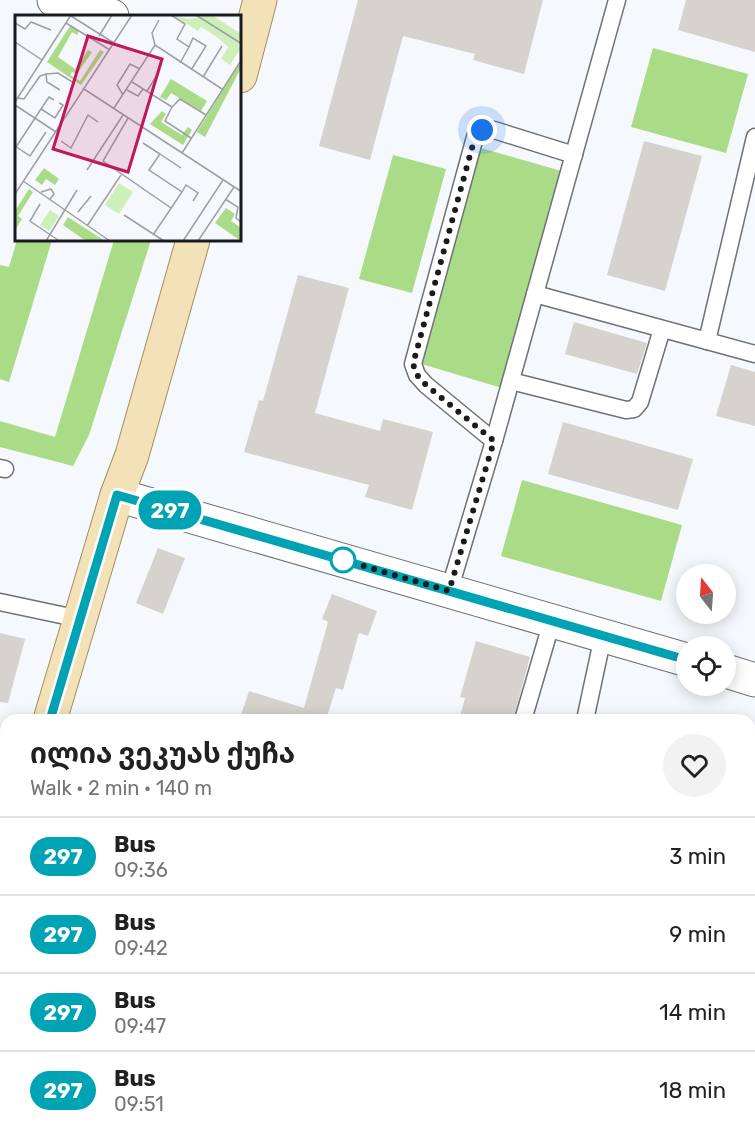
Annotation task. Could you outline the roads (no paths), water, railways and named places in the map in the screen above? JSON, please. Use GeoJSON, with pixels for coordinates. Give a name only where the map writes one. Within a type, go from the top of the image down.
{"type":"FeatureCollection","features":[{"type":"Feature","properties":{"kind":"main road"},"geometry":{"type":"LineString","coordinates":[[242,64],[260,0]]}},
{"type":"Feature","properties":{"kind":"main road"},"geometry":{"type":"LineString","coordinates":[[52,714],[117,495],[132,455],[192,242]]}},
{"type":"Feature","properties":{"kind":"street"},"geometry":{"type":"LineString","coordinates":[[54,0],[108,15]]}},
{"type":"Feature","properties":{"kind":"street"},"geometry":{"type":"LineString","coordinates":[[117,495],[676,657]]}},
{"type":"Feature","properties":{"kind":"street"},"geometry":{"type":"LineString","coordinates":[[736,674],[755,680]]}},
{"type":"Feature","properties":{"kind":"lane"},"geometry":{"type":"LineString","coordinates":[[449,591],[494,441],[617,0]]}},
{"type":"Feature","properties":{"kind":"lane"},"geometry":{"type":"LineString","coordinates":[[494,441],[426,385],[417,375],[413,364],[475,137],[482,130],[494,130],[574,155]]}},
{"type":"Feature","properties":{"kind":"lane"},"geometry":{"type":"LineString","coordinates":[[706,341],[755,137]]}},
{"type":"Feature","properties":{"kind":"lane"},"geometry":{"type":"LineString","coordinates":[[535,294],[755,354]]}},
{"type":"Feature","properties":{"kind":"lane"},"geometry":{"type":"LineString","coordinates":[[511,381],[626,410],[634,409],[640,402],[662,329]]}},
{"type":"Feature","properties":{"kind":"lane"},"geometry":{"type":"LineString","coordinates":[[0,602],[80,619]]}},
{"type":"Feature","properties":{"kind":"lane"},"geometry":{"type":"LineString","coordinates":[[526,714],[552,621]]}},
{"type":"Feature","properties":{"kind":"lane"},"geometry":{"type":"LineString","coordinates":[[586,714],[603,636]]}}]}
